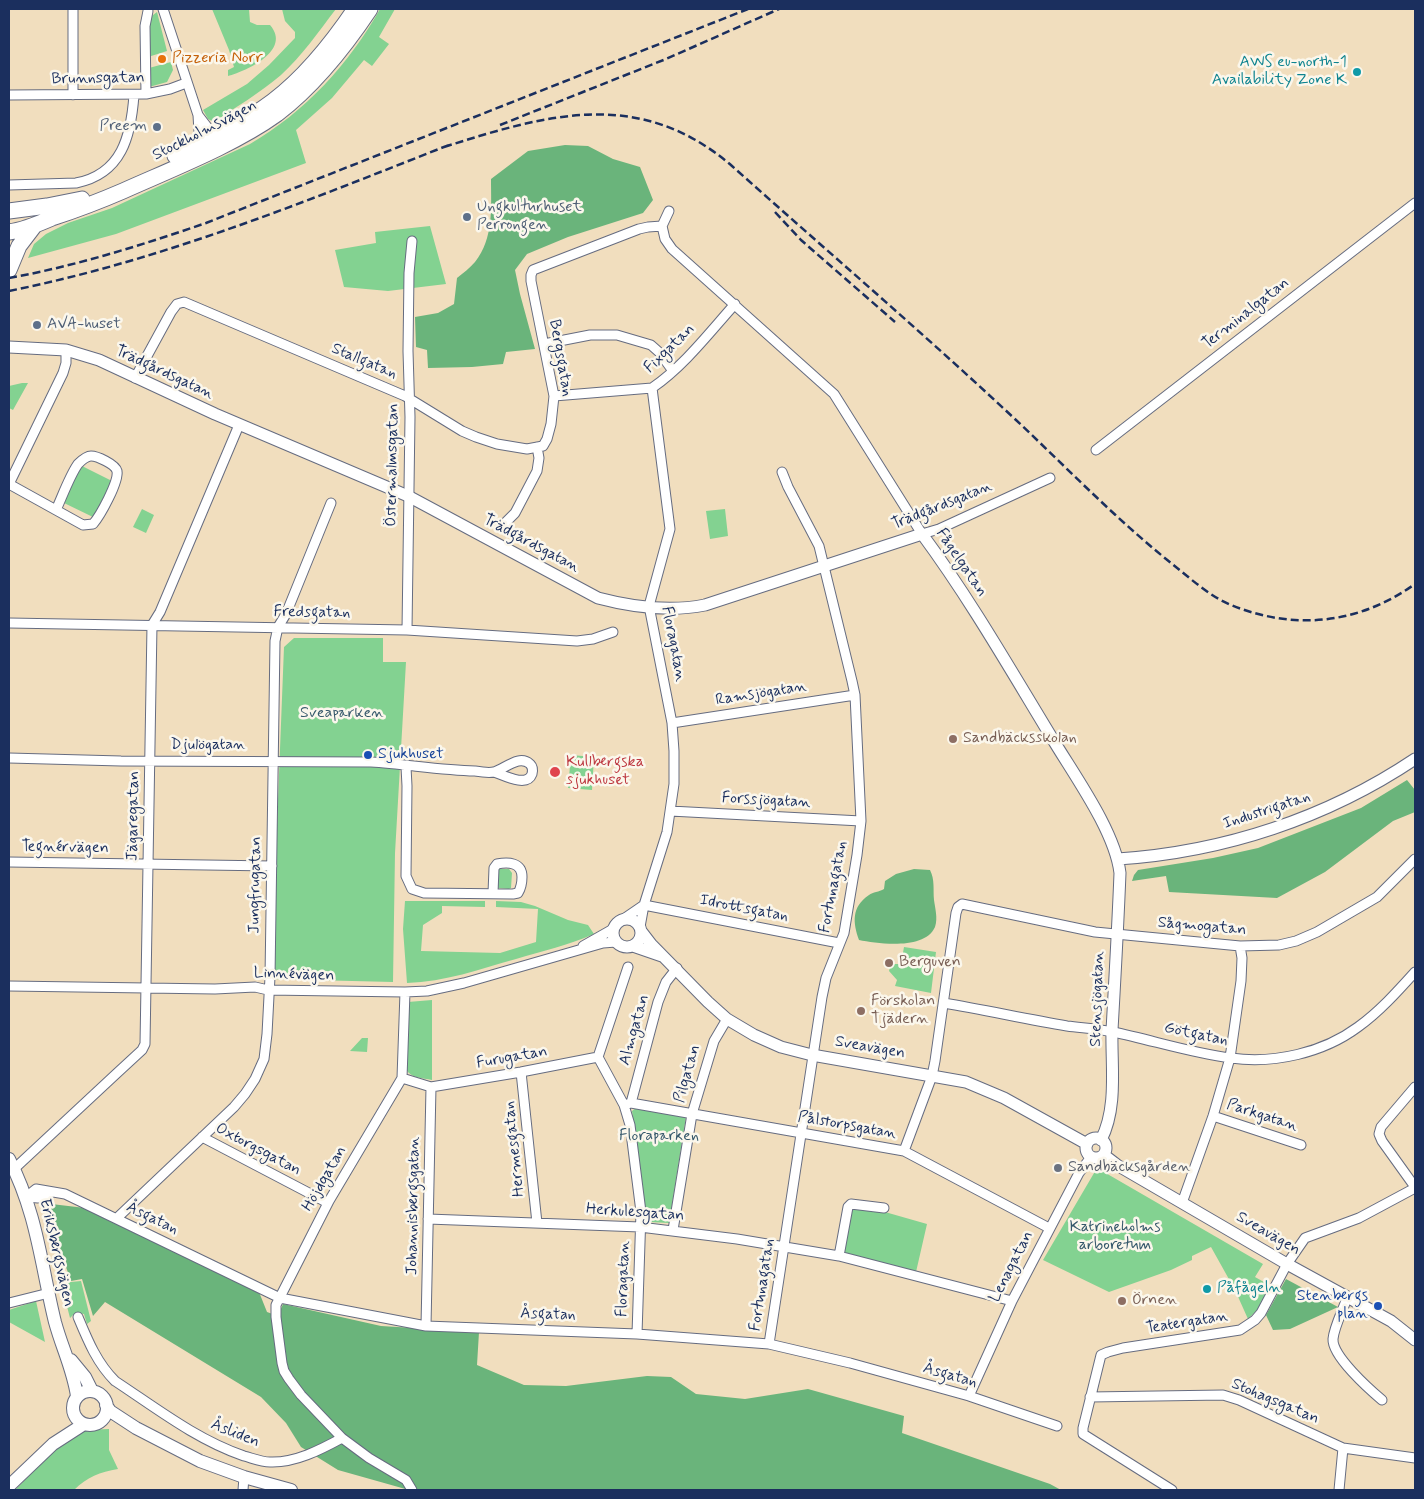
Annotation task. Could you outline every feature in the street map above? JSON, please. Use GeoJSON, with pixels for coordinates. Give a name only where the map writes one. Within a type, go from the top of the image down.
{"type":"FeatureCollection","features":[{"type":"Feature","properties":{"kind":"main road","name":"Stockholmsvägen"},"geometry":{"type":"LineString","coordinates":[[14,232],[106,198],[210,145],[294,83],[330,44],[355,9]]}},
{"type":"Feature","properties":{"kind":"main road","name":"Stockholmsvägen"},"geometry":{"type":"LineString","coordinates":[[9,211],[79,200],[164,162],[261,124],[296,97],[317,77],[338,54],[370,9]]}},
{"type":"Feature","properties":{"kind":"main road"},"geometry":{"type":"LineString","coordinates":[[9,270],[14,232]]}},
{"type":"Feature","properties":{"kind":"main road","name":"Eriksbergsvägen"},"geometry":{"type":"LineString","coordinates":[[11,1164],[26,1197],[33,1220],[55,1322],[68,1356],[77,1396]]}},
{"type":"Feature","properties":{"kind":"main road","name":"Eriksbergsvägen"},"geometry":{"type":"LineString","coordinates":[[68,1356],[84,1376],[92,1391]]}},
{"type":"Feature","properties":{"kind":"main road"},"geometry":{"type":"LineString","coordinates":[[9,1486],[52,1444],[73,1413],[77,1396],[84,1392],[92,1391],[103,1398],[110,1411],[136,1428],[244,1484],[291,1490]]}},
{"type":"Feature","properties":{"kind":"main road"},"geometry":{"type":"LineString","coordinates":[[73,1413],[77,1420],[84,1424],[92,1425],[100,1421],[106,1413],[106,1405]]}},
{"type":"Feature","properties":{"kind":"main road"},"geometry":{"type":"LineString","coordinates":[[100,1421],[136,1428]]}},
{"type":"Feature","properties":{"kind":"main road"},"geometry":{"type":"LineString","coordinates":[[52,1444],[84,1424]]}},
{"type":"Feature","properties":{"kind":"street"},"geometry":{"type":"LineString","coordinates":[[73,9],[73,95]]}},
{"type":"Feature","properties":{"kind":"street"},"geometry":{"type":"LineString","coordinates":[[163,9],[198,115],[199,132],[210,145]]}},
{"type":"Feature","properties":{"kind":"street"},"geometry":{"type":"LineString","coordinates":[[146,94],[145,26],[148,11]]}},
{"type":"Feature","properties":{"kind":"street","name":"Brunnsgatan"},"geometry":{"type":"LineString","coordinates":[[9,95],[134,95],[170,89],[186,82]]}},
{"type":"Feature","properties":{"kind":"street"},"geometry":{"type":"LineString","coordinates":[[9,185],[76,183],[102,173],[118,157],[128,136],[134,95]]}},
{"type":"Feature","properties":{"kind":"street","name":"Terminalgatan"},"geometry":{"type":"LineString","coordinates":[[1096,450],[1415,203]]}},
{"type":"Feature","properties":{"kind":"street"},"geometry":{"type":"LineString","coordinates":[[662,226],[669,212]]}},
{"type":"Feature","properties":{"kind":"street","name":"Bergsgatan"},"geometry":{"type":"LineString","coordinates":[[537,447],[543,446],[547,439],[551,424],[554,396],[531,281],[533,271],[639,229],[648,226],[662,226]]}},
{"type":"Feature","properties":{"kind":"street","name":"Fågelgatan"},"geometry":{"type":"LineString","coordinates":[[662,226],[665,239],[672,249],[834,394],[922,534],[959,586],[1009,666],[1109,836],[1118,859]]}},
{"type":"Feature","properties":{"kind":"street","name":"Östermalmsgatan"},"geometry":{"type":"LineString","coordinates":[[407,630],[410,398],[408,351],[409,273],[412,241]]}},
{"type":"Feature","properties":{"kind":"street","name":"Stallgatan"},"geometry":{"type":"LineString","coordinates":[[135,378],[170,312],[177,304],[182,302],[410,398],[462,431],[476,437],[512,447],[537,447]]}},
{"type":"Feature","properties":{"kind":"street","name":"Fixgatan"},"geometry":{"type":"LineString","coordinates":[[554,396],[652,388],[673,371],[734,304]]}},
{"type":"Feature","properties":{"kind":"street"},"geometry":{"type":"LineString","coordinates":[[544,344],[590,335],[617,335],[651,345],[660,353],[673,371]]}},
{"type":"Feature","properties":{"kind":"street","name":"Trädgårdsgatan"},"geometry":{"type":"LineString","coordinates":[[9,347],[66,350],[99,360],[239,425],[408,496],[598,598],[620,604],[684,609],[705,606],[824,565],[939,529],[1050,478]]}},
{"type":"Feature","properties":{"kind":"street"},"geometry":{"type":"LineString","coordinates":[[56,510],[78,464],[86,457],[92,456],[114,467],[117,472],[116,482],[98,518],[93,524],[83,525],[9,484],[62,373],[66,363],[66,350]]}},
{"type":"Feature","properties":{"kind":"street","name":"Floragatan"},"geometry":{"type":"LineString","coordinates":[[641,929],[644,905],[663,846],[674,784],[672,722],[648,606],[670,530],[652,388]]}},
{"type":"Feature","properties":{"kind":"street","name":"Jägaregatan"},"geometry":{"type":"LineString","coordinates":[[11,1164],[142,1050],[145,1044],[152,625],[160,612],[239,425]]}},
{"type":"Feature","properties":{"kind":"street"},"geometry":{"type":"LineString","coordinates":[[504,524],[515,513],[537,472],[539,458],[537,447]]}},
{"type":"Feature","properties":{"kind":"street","name":"Fortunagatan"},"geometry":{"type":"LineString","coordinates":[[769,1344],[822,997],[826,978],[844,933],[857,855],[860,821],[855,695],[819,546],[782,472]]}},
{"type":"Feature","properties":{"kind":"street","name":"Jungfrugatan"},"geometry":{"type":"LineString","coordinates":[[117,1218],[234,1107],[246,1094],[264,1060],[270,977],[275,641],[278,627],[286,614],[331,503]]}},
{"type":"Feature","properties":{"kind":"street","name":"Fredsgatan"},"geometry":{"type":"LineString","coordinates":[[9,623],[407,630],[577,641],[593,639],[613,632]]}},
{"type":"Feature","properties":{"kind":"street","name":"Ramsjögatan"},"geometry":{"type":"LineString","coordinates":[[672,722],[855,695]]}},
{"type":"Feature","properties":{"kind":"street","name":"Djulögatan"},"geometry":{"type":"LineString","coordinates":[[9,758],[371,762],[494,772]]}},
{"type":"Feature","properties":{"kind":"street","name":"Industrigatan"},"geometry":{"type":"LineString","coordinates":[[1118,859],[1149,857],[1193,850],[1240,839],[1286,824],[1321,811],[1358,793],[1415,759]]}},
{"type":"Feature","properties":{"kind":"street"},"geometry":{"type":"LineString","coordinates":[[406,766],[408,786],[405,868],[408,883],[412,889],[424,893],[493,894]]}},
{"type":"Feature","properties":{"kind":"street","name":"Forssjögatan"},"geometry":{"type":"LineString","coordinates":[[670,811],[860,821]]}},
{"type":"Feature","properties":{"kind":"street","name":"Stensjögatan"},"geometry":{"type":"LineString","coordinates":[[1101,1140],[1106,1131],[1110,1113],[1120,873],[1118,859]]}},
{"type":"Feature","properties":{"kind":"street","name":"Sågmogatan"},"geometry":{"type":"LineString","coordinates":[[944,1003],[956,913],[958,906],[962,904],[1117,936],[1240,946],[1279,945],[1296,941],[1317,932],[1378,897],[1415,860]]}},
{"type":"Feature","properties":{"kind":"street","name":"Tegnérvägen"},"geometry":{"type":"LineString","coordinates":[[9,862],[272,866]]}},
{"type":"Feature","properties":{"kind":"street"},"geometry":{"type":"LineString","coordinates":[[625,918],[634,920],[641,929],[639,940],[633,946],[623,946],[616,942],[613,936],[613,929],[616,923],[644,905]]}},
{"type":"Feature","properties":{"kind":"street","name":"Idrottsgatan"},"geometry":{"type":"LineString","coordinates":[[644,905],[839,943]]}},
{"type":"Feature","properties":{"kind":"street","name":"Linnévägen"},"geometry":{"type":"LineString","coordinates":[[572,952],[613,929]]}},
{"type":"Feature","properties":{"kind":"street","name":"Sveavägen"},"geometry":{"type":"LineString","coordinates":[[641,929],[651,944],[677,968],[708,1002],[727,1019],[754,1036],[781,1047],[812,1055],[966,1082],[980,1087],[1087,1144]]}},
{"type":"Feature","properties":{"kind":"street","name":"Linnévägen"},"geometry":{"type":"LineString","coordinates":[[9,986],[215,989],[254,987],[268,990],[405,992],[442,988],[572,952],[616,942]]}},
{"type":"Feature","properties":{"kind":"street","name":"Sveavägen"},"geometry":{"type":"LineString","coordinates":[[633,946],[666,957]]}},
{"type":"Feature","properties":{"kind":"street","name":"Parkgatan"},"geometry":{"type":"LineString","coordinates":[[1182,1203],[1213,1116],[1230,1058],[1241,980],[1242,958],[1240,946]]}},
{"type":"Feature","properties":{"kind":"street"},"geometry":{"type":"LineString","coordinates":[[598,1057],[628,968]]}},
{"type":"Feature","properties":{"kind":"street","name":"Almgatan"},"geometry":{"type":"LineString","coordinates":[[627,1104],[658,1002],[666,982],[677,968]]}},
{"type":"Feature","properties":{"kind":"street","name":"Götgatan"},"geometry":{"type":"LineString","coordinates":[[944,1003],[1067,1026],[1112,1032],[1230,1058],[1262,1060],[1291,1056],[1335,1041],[1357,1028],[1379,1010],[1415,972]]}},
{"type":"Feature","properties":{"kind":"street","name":"Höjdgatan"},"geometry":{"type":"LineString","coordinates":[[342,1438],[301,1395],[284,1371],[275,1314],[276,1305],[328,1203],[402,1078],[405,992]]}},
{"type":"Feature","properties":{"kind":"street"},"geometry":{"type":"LineString","coordinates":[[904,1151],[932,1076],[944,1003]]}},
{"type":"Feature","properties":{"kind":"street","name":"Pilgatan"},"geometry":{"type":"LineString","coordinates":[[673,1230],[692,1114],[714,1040],[727,1019]]}},
{"type":"Feature","properties":{"kind":"street","name":"Floragatan"},"geometry":{"type":"LineString","coordinates":[[598,1057],[627,1104],[630,1125],[642,1212],[637,1334]]}},
{"type":"Feature","properties":{"kind":"street","name":"Furugatan"},"geometry":{"type":"LineString","coordinates":[[431,1087],[598,1057]]}},
{"type":"Feature","properties":{"kind":"street","name":"Hermesgatan"},"geometry":{"type":"LineString","coordinates":[[521,1072],[537,1223]]}},
{"type":"Feature","properties":{"kind":"street"},"geometry":{"type":"LineString","coordinates":[[402,1078],[431,1087]]}},
{"type":"Feature","properties":{"kind":"street","name":"Johannisbergsgatan"},"geometry":{"type":"LineString","coordinates":[[426,1326],[431,1087]]}},
{"type":"Feature","properties":{"kind":"street"},"geometry":{"type":"LineString","coordinates":[[1287,1264],[1305,1238],[1359,1218],[1415,1187],[1379,1134],[1381,1127],[1415,1087]]}},
{"type":"Feature","properties":{"kind":"street","name":"Pålstorpsgatan"},"geometry":{"type":"LineString","coordinates":[[627,1104],[904,1151],[1049,1228]]}},
{"type":"Feature","properties":{"kind":"street","name":"Parkgatan"},"geometry":{"type":"LineString","coordinates":[[1213,1116],[1301,1145]]}},
{"type":"Feature","properties":{"kind":"street","name":"Oxtorgsgatan"},"geometry":{"type":"LineString","coordinates":[[202,1137],[328,1203]]}},
{"type":"Feature","properties":{"kind":"street"},"geometry":{"type":"LineString","coordinates":[[1095,1138],[1101,1140],[1106,1146],[1104,1155],[1098,1158],[1091,1157],[1086,1151],[1087,1144],[1095,1138]]}},
{"type":"Feature","properties":{"kind":"street","name":"Sveavägen"},"geometry":{"type":"LineString","coordinates":[[1104,1155],[1117,1166],[1346,1298],[1391,1321],[1415,1340]]}},
{"type":"Feature","properties":{"kind":"street","name":"Lenagatan"},"geometry":{"type":"LineString","coordinates":[[969,1396],[1012,1301],[1049,1228],[1079,1173],[1091,1157]]}},
{"type":"Feature","properties":{"kind":"street","name":"Åsgatan"},"geometry":{"type":"LineString","coordinates":[[26,1197],[38,1198],[52,1192],[65,1194],[280,1298],[426,1326],[637,1334],[769,1344],[850,1363],[969,1396],[1057,1426]]}},
{"type":"Feature","properties":{"kind":"street"},"geometry":{"type":"LineString","coordinates":[[839,1256],[848,1207],[851,1204],[884,1208]]}},
{"type":"Feature","properties":{"kind":"street","name":"Herkulesgatan"},"geometry":{"type":"LineString","coordinates":[[428,1219],[640,1227],[784,1245],[839,1256],[1012,1301]]}},
{"type":"Feature","properties":{"kind":"street","name":"Teatergatan"},"geometry":{"type":"LineString","coordinates":[[1090,1397],[1101,1355],[1108,1352],[1240,1330],[1255,1320],[1287,1264]]}},
{"type":"Feature","properties":{"kind":"street"},"geometry":{"type":"LineString","coordinates":[[9,1303],[49,1293]]}},
{"type":"Feature","properties":{"kind":"street"},"geometry":{"type":"LineString","coordinates":[[1346,1298],[1333,1339],[1334,1350],[1365,1387],[1382,1400]]}},
{"type":"Feature","properties":{"kind":"street","name":"Åsliden"},"geometry":{"type":"LineString","coordinates":[[78,1317],[96,1357],[105,1371],[115,1381],[206,1440],[235,1453],[269,1462],[289,1460],[303,1456],[342,1438]]}},
{"type":"Feature","properties":{"kind":"street","name":"Stohagsgatan"},"geometry":{"type":"LineString","coordinates":[[1090,1397],[1222,1395],[1239,1400],[1343,1448],[1415,1458]]}},
{"type":"Feature","properties":{"kind":"street"},"geometry":{"type":"LineString","coordinates":[[1090,1397],[1083,1428],[1084,1434],[1172,1490]]}},
{"type":"Feature","properties":{"kind":"street"},"geometry":{"type":"LineString","coordinates":[[342,1438],[369,1458],[406,1480],[412,1490]]}},
{"type":"Feature","properties":{"kind":"street"},"geometry":{"type":"LineString","coordinates":[[1339,1490],[1343,1448]]}},
{"type":"Feature","properties":{"kind":"green space"},"geometry":{"type":"Polygon","coordinates":[[[212,9],[249,9],[250,22],[257,25],[270,25],[275,34],[275,43],[271,51],[255,64],[228,76],[228,70],[234,67],[212,9]]]}},
{"type":"Feature","properties":{"kind":"green space"},"geometry":{"type":"Polygon","coordinates":[[[282,9],[336,9],[303,52],[281,75],[214,122],[208,119],[203,110],[247,84],[269,65],[295,38],[295,32],[285,21],[282,9]]]}},
{"type":"Feature","properties":{"kind":"green space"},"geometry":{"type":"Polygon","coordinates":[[[380,9],[395,9],[379,37],[389,44],[372,66],[364,60],[332,98],[296,130],[306,163],[116,234],[28,258],[34,244],[46,234],[68,223],[112,208],[250,144],[270,131],[307,102],[324,85],[354,49],[380,9]]]}},
{"type":"Feature","properties":{"kind":"green space"},"geometry":{"type":"Polygon","coordinates":[[[157,12],[167,51],[148,57],[149,18],[157,12]]]}},
{"type":"Feature","properties":{"kind":"green space"},"geometry":{"type":"Polygon","coordinates":[[[171,62],[173,70],[167,82],[149,87],[149,68],[171,62]]]}},
{"type":"Feature","properties":{"kind":"green space"},"geometry":{"type":"Polygon","coordinates":[[[565,145],[588,146],[613,159],[640,167],[653,200],[643,213],[568,237],[527,254],[515,270],[535,349],[506,352],[503,364],[428,368],[427,350],[416,347],[415,317],[438,313],[454,304],[457,278],[475,262],[486,243],[490,222],[491,179],[528,151],[565,145]]]}},
{"type":"Feature","properties":{"kind":"green space"},"geometry":{"type":"Polygon","coordinates":[[[430,226],[446,284],[388,291],[344,287],[335,250],[376,243],[375,232],[430,226]]]}},
{"type":"Feature","properties":{"kind":"green space"},"geometry":{"type":"Polygon","coordinates":[[[28,383],[13,410],[9,408],[9,386],[28,383]]]}},
{"type":"Feature","properties":{"kind":"green space"},"geometry":{"type":"Polygon","coordinates":[[[80,465],[112,481],[95,518],[62,502],[80,465]]]}},
{"type":"Feature","properties":{"kind":"green space"},"geometry":{"type":"Polygon","coordinates":[[[142,509],[154,515],[146,533],[133,527],[142,509]]]}},
{"type":"Feature","properties":{"kind":"green space"},"geometry":{"type":"Polygon","coordinates":[[[725,509],[728,536],[710,539],[706,511],[725,509]]]}},
{"type":"Feature","properties":{"kind":"green space","name":"Sveaparken"},"geometry":{"type":"Polygon","coordinates":[[[294,638],[383,638],[383,662],[406,662],[395,853],[393,982],[271,979],[284,647],[294,638]]]}},
{"type":"Feature","properties":{"kind":"green space"},"geometry":{"type":"Polygon","coordinates":[[[571,755],[594,757],[592,790],[568,788],[571,755]]]}},
{"type":"Feature","properties":{"kind":"green space"},"geometry":{"type":"Polygon","coordinates":[[[1407,780],[1415,790],[1415,812],[1393,821],[1325,872],[1277,898],[1169,892],[1166,876],[1132,881],[1138,870],[1213,858],[1258,848],[1361,808],[1407,780]]]}},
{"type":"Feature","properties":{"kind":"green space"},"geometry":{"type":"Polygon","coordinates":[[[498,869],[509,869],[512,873],[511,888],[497,888],[498,869]]]}},
{"type":"Feature","properties":{"kind":"green space"},"geometry":{"type":"Polygon","coordinates":[[[914,869],[930,870],[933,877],[936,920],[935,927],[930,934],[922,939],[901,944],[859,940],[855,927],[855,916],[859,905],[872,893],[884,889],[885,881],[896,874],[914,869]]]}},
{"type":"Feature","properties":{"kind":"green space"},"geometry":{"type":"Polygon","coordinates":[[[405,901],[485,901],[485,907],[442,906],[442,913],[423,925],[421,951],[500,953],[536,942],[538,909],[496,907],[496,901],[521,902],[535,906],[568,920],[588,925],[594,934],[555,948],[462,974],[435,980],[407,983],[403,929],[405,901]]]}},
{"type":"Feature","properties":{"kind":"green space"},"geometry":{"type":"Polygon","coordinates":[[[904,947],[936,952],[931,993],[895,986],[897,980],[889,971],[891,964],[901,964],[904,947]]]}},
{"type":"Feature","properties":{"kind":"green space"},"geometry":{"type":"Polygon","coordinates":[[[432,1000],[432,1080],[414,1076],[406,1069],[408,1002],[432,1000]]]}},
{"type":"Feature","properties":{"kind":"green space"},"geometry":{"type":"Polygon","coordinates":[[[362,1038],[368,1038],[367,1052],[350,1051],[362,1038]]]}},
{"type":"Feature","properties":{"kind":"green space","name":"Floraparken"},"geometry":{"type":"Polygon","coordinates":[[[636,1108],[686,1117],[669,1223],[649,1222],[645,1212],[632,1111],[636,1108]]]}},
{"type":"Feature","properties":{"kind":"green space","name":"Katrineholms arboretum"},"geometry":{"type":"Polygon","coordinates":[[[1097,1168],[1263,1264],[1255,1277],[1271,1286],[1261,1306],[1248,1319],[1235,1290],[1211,1247],[1192,1256],[1192,1260],[1171,1270],[1109,1292],[1043,1260],[1097,1168]]]}},
{"type":"Feature","properties":{"kind":"green space"},"geometry":{"type":"Polygon","coordinates":[[[43,1203],[85,1208],[259,1292],[267,1312],[278,1316],[283,1304],[381,1326],[479,1332],[477,1365],[524,1385],[566,1386],[647,1376],[671,1377],[696,1394],[745,1399],[808,1389],[904,1416],[902,1433],[1050,1484],[1061,1490],[409,1490],[338,1470],[301,1447],[286,1423],[261,1397],[105,1302],[93,1316],[82,1279],[71,1281],[43,1203]]]}},
{"type":"Feature","properties":{"kind":"green space"},"geometry":{"type":"Polygon","coordinates":[[[852,1206],[885,1212],[927,1224],[916,1272],[843,1253],[852,1206]]]}},
{"type":"Feature","properties":{"kind":"green space"},"geometry":{"type":"Polygon","coordinates":[[[1286,1279],[1338,1307],[1290,1329],[1273,1330],[1266,1315],[1286,1279]]]}},
{"type":"Feature","properties":{"kind":"green space"},"geometry":{"type":"Polygon","coordinates":[[[81,1281],[91,1321],[87,1324],[84,1314],[75,1313],[70,1318],[61,1283],[81,1281]]]}},
{"type":"Feature","properties":{"kind":"green space"},"geometry":{"type":"Polygon","coordinates":[[[36,1301],[45,1342],[9,1322],[9,1310],[36,1301]]]}},
{"type":"Feature","properties":{"kind":"green space"},"geometry":{"type":"Polygon","coordinates":[[[109,1429],[109,1450],[118,1469],[94,1476],[74,1490],[15,1490],[66,1439],[84,1430],[109,1429]]]}},
{"type":"Feature","properties":{"kind":"railway"},"geometry":{"type":"LineString","coordinates":[[9,278],[109,254],[206,223],[748,9]]}},
{"type":"Feature","properties":{"kind":"railway"},"geometry":{"type":"LineString","coordinates":[[500,125],[666,59],[779,9]]}},
{"type":"Feature","properties":{"kind":"railway"},"geometry":{"type":"LineString","coordinates":[[444,147],[520,125],[592,114],[628,117],[663,125],[697,141],[732,166],[981,388],[1131,529],[1215,597],[1255,613],[1279,618],[1326,619],[1372,608],[1415,584]]}},
{"type":"Feature","properties":{"kind":"railway"},"geometry":{"type":"LineString","coordinates":[[9,291],[66,278],[178,246],[341,188],[449,145]]}},
{"type":"Feature","properties":{"kind":"railway"},"geometry":{"type":"LineString","coordinates":[[775,212],[801,240],[895,322]]}},
{"type":"Feature","properties":{"kind":"place","name":"Pizzeria Norr"},"geometry":{"type":"Point","coordinates":[162,59]}},
{"type":"Feature","properties":{"kind":"place","name":"AWS eu-north-1 Availability Zone K"},"geometry":{"type":"Point","coordinates":[1357,72]}},
{"type":"Feature","properties":{"kind":"place","name":"Preem"},"geometry":{"type":"Point","coordinates":[157,127]}},
{"type":"Feature","properties":{"kind":"place","name":"Ungkulturhuset Perrongen"},"geometry":{"type":"Point","coordinates":[467,217]}},
{"type":"Feature","properties":{"kind":"place","name":"AVA-huset"},"geometry":{"type":"Point","coordinates":[37,325]}},
{"type":"Feature","properties":{"kind":"place","name":"Sandbäcksskolan"},"geometry":{"type":"Point","coordinates":[953,739]}},
{"type":"Feature","properties":{"kind":"place","name":"Sjukhuset"},"geometry":{"type":"Point","coordinates":[368,755]}},
{"type":"Feature","properties":{"kind":"place","name":"Kullbergska sjukhuset"},"geometry":{"type":"Point","coordinates":[555,772]}},
{"type":"Feature","properties":{"kind":"place","name":"Berguven"},"geometry":{"type":"Point","coordinates":[889,963]}},
{"type":"Feature","properties":{"kind":"place","name":"Förskolan Tjädern"},"geometry":{"type":"Point","coordinates":[861,1011]}},
{"type":"Feature","properties":{"kind":"place","name":"Sandbäcksgården"},"geometry":{"type":"Point","coordinates":[1058,1168]}},
{"type":"Feature","properties":{"kind":"place","name":"Påfågeln"},"geometry":{"type":"Point","coordinates":[1207,1289]}},
{"type":"Feature","properties":{"kind":"place","name":"Örnen"},"geometry":{"type":"Point","coordinates":[1122,1301]}},
{"type":"Feature","properties":{"kind":"place","name":"Stenbergs plan"},"geometry":{"type":"Point","coordinates":[1378,1306]}}]}
